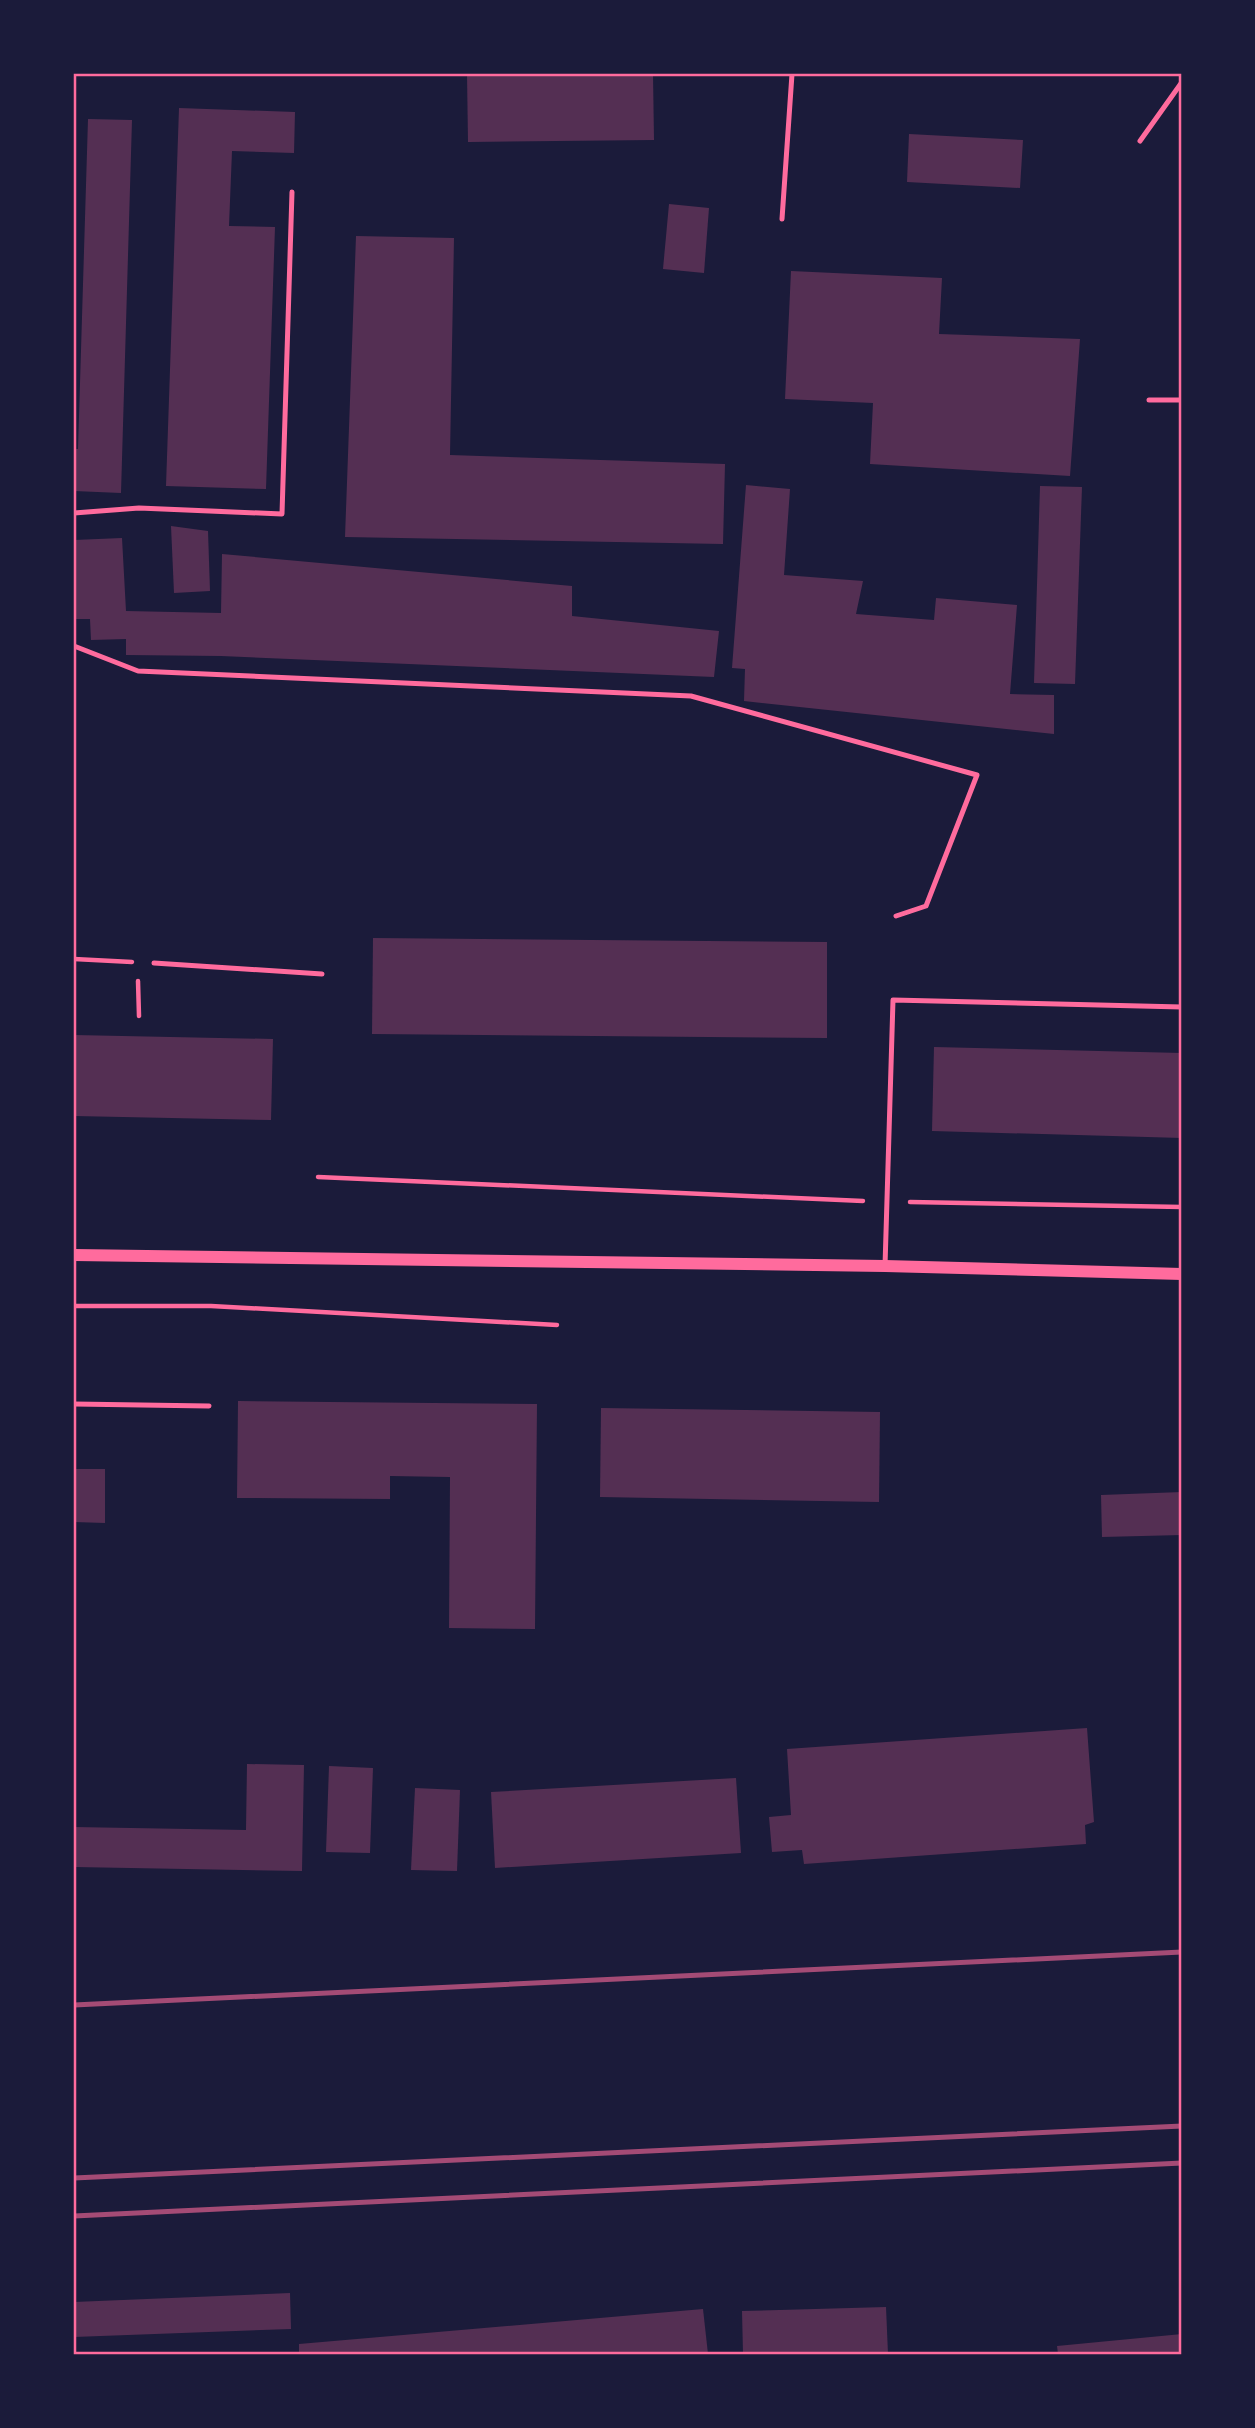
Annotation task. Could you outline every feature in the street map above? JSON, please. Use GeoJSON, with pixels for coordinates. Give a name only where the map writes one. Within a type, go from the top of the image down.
{"type":"FeatureCollection","features":[{"type":"Feature","properties":{"kind":"street"},"geometry":{"type":"LineString","coordinates":[[74,1255],[885,1266],[1181,1274]]}},
{"type":"Feature","properties":{"kind":"lane"},"geometry":{"type":"LineString","coordinates":[[782,219],[792,74]]}},
{"type":"Feature","properties":{"kind":"lane"},"geometry":{"type":"LineString","coordinates":[[1140,141],[1181,82]]}},
{"type":"Feature","properties":{"kind":"lane"},"geometry":{"type":"LineString","coordinates":[[74,513],[139,508],[282,514],[292,192]]}},
{"type":"Feature","properties":{"kind":"lane"},"geometry":{"type":"LineString","coordinates":[[1149,400],[1181,400]]}},
{"type":"Feature","properties":{"kind":"lane"},"geometry":{"type":"LineString","coordinates":[[74,646],[138,671],[691,695],[977,775],[926,906],[897,916]]}},
{"type":"Feature","properties":{"kind":"lane"},"geometry":{"type":"LineString","coordinates":[[154,963],[322,974]]}},
{"type":"Feature","properties":{"kind":"lane"},"geometry":{"type":"LineString","coordinates":[[885,1266],[893,1000],[1181,1007]]}},
{"type":"Feature","properties":{"kind":"lane"},"geometry":{"type":"LineString","coordinates":[[74,1404],[209,1406]]}},
{"type":"Feature","properties":{"kind":"path"},"geometry":{"type":"LineString","coordinates":[[74,958],[154,963]]}},
{"type":"Feature","properties":{"kind":"path"},"geometry":{"type":"LineString","coordinates":[[137,962],[139,1016]]}},
{"type":"Feature","properties":{"kind":"path"},"geometry":{"type":"LineString","coordinates":[[318,1177],[885,1202],[1181,1207]]}},
{"type":"Feature","properties":{"kind":"path"},"geometry":{"type":"LineString","coordinates":[[74,1306],[211,1306],[557,1325]]}},
{"type":"Feature","properties":{"kind":"building"},"geometry":{"type":"Polygon","coordinates":[[[467,74],[653,74],[654,140],[468,142],[467,74]]]}},
{"type":"Feature","properties":{"kind":"building"},"geometry":{"type":"Polygon","coordinates":[[[179,108],[295,112],[294,153],[232,151],[229,226],[275,227],[266,489],[166,486],[179,108]]]}},
{"type":"Feature","properties":{"kind":"building"},"geometry":{"type":"Polygon","coordinates":[[[88,119],[132,120],[121,493],[74,491],[74,449],[78,449],[88,119]]]}},
{"type":"Feature","properties":{"kind":"building"},"geometry":{"type":"Polygon","coordinates":[[[909,134],[1023,140],[1020,188],[907,182],[909,134]]]}},
{"type":"Feature","properties":{"kind":"building"},"geometry":{"type":"Polygon","coordinates":[[[669,204],[709,208],[704,273],[663,269],[669,204]]]}},
{"type":"Feature","properties":{"kind":"building"},"geometry":{"type":"Polygon","coordinates":[[[356,236],[454,238],[450,455],[725,464],[723,544],[345,537],[356,236]]]}},
{"type":"Feature","properties":{"kind":"building"},"geometry":{"type":"Polygon","coordinates":[[[791,271],[942,278],[939,334],[1080,339],[1070,476],[870,464],[873,403],[785,399],[791,271]]]}},
{"type":"Feature","properties":{"kind":"building"},"geometry":{"type":"Polygon","coordinates":[[[746,485],[790,489],[784,575],[863,581],[856,614],[934,620],[936,598],[1017,605],[1010,694],[1054,695],[1054,734],[744,701],[745,669],[732,668],[746,485]]]}},
{"type":"Feature","properties":{"kind":"building"},"geometry":{"type":"Polygon","coordinates":[[[1040,486],[1082,487],[1075,684],[1034,683],[1040,486]]]}},
{"type":"Feature","properties":{"kind":"building"},"geometry":{"type":"Polygon","coordinates":[[[171,526],[208,531],[210,591],[174,593],[171,526]]]}},
{"type":"Feature","properties":{"kind":"building"},"geometry":{"type":"Polygon","coordinates":[[[122,538],[126,611],[221,613],[222,554],[572,586],[572,616],[719,631],[714,677],[221,656],[126,655],[126,639],[91,640],[90,619],[74,619],[74,540],[122,538]]]}},
{"type":"Feature","properties":{"kind":"building"},"geometry":{"type":"Polygon","coordinates":[[[373,938],[827,942],[827,1038],[372,1034],[373,938]]]}},
{"type":"Feature","properties":{"kind":"building"},"geometry":{"type":"Polygon","coordinates":[[[74,1035],[273,1039],[271,1120],[74,1116],[74,1035]]]}},
{"type":"Feature","properties":{"kind":"building"},"geometry":{"type":"Polygon","coordinates":[[[934,1047],[1182,1053],[1182,1138],[932,1131],[934,1047]]]}},
{"type":"Feature","properties":{"kind":"building"},"geometry":{"type":"Polygon","coordinates":[[[238,1401],[537,1404],[535,1629],[449,1628],[450,1477],[390,1476],[390,1499],[237,1498],[238,1401]]]}},
{"type":"Feature","properties":{"kind":"building"},"geometry":{"type":"Polygon","coordinates":[[[601,1408],[880,1412],[879,1502],[600,1497],[601,1408]]]}},
{"type":"Feature","properties":{"kind":"building"},"geometry":{"type":"Polygon","coordinates":[[[74,1469],[105,1469],[105,1523],[74,1522],[74,1469]]]}},
{"type":"Feature","properties":{"kind":"building"},"geometry":{"type":"Polygon","coordinates":[[[1182,1492],[1182,1535],[1102,1537],[1101,1495],[1182,1492]]]}},
{"type":"Feature","properties":{"kind":"building"},"geometry":{"type":"Polygon","coordinates":[[[1087,1728],[1094,1822],[1085,1825],[1086,1844],[804,1864],[802,1850],[772,1852],[769,1817],[791,1815],[787,1749],[1087,1728]]]}},
{"type":"Feature","properties":{"kind":"building"},"geometry":{"type":"Polygon","coordinates":[[[247,1764],[304,1765],[302,1871],[74,1867],[74,1827],[246,1830],[247,1764]]]}},
{"type":"Feature","properties":{"kind":"building"},"geometry":{"type":"Polygon","coordinates":[[[329,1766],[373,1768],[370,1853],[326,1852],[329,1766]]]}},
{"type":"Feature","properties":{"kind":"building"},"geometry":{"type":"Polygon","coordinates":[[[736,1778],[741,1853],[495,1868],[491,1792],[736,1778]]]}},
{"type":"Feature","properties":{"kind":"building"},"geometry":{"type":"Polygon","coordinates":[[[415,1788],[460,1790],[457,1871],[411,1870],[415,1788]]]}},
{"type":"Feature","properties":{"kind":"building"},"geometry":{"type":"Polygon","coordinates":[[[290,2293],[291,2329],[74,2337],[74,2302],[290,2293]]]}},
{"type":"Feature","properties":{"kind":"building"},"geometry":{"type":"Polygon","coordinates":[[[886,2307],[888,2354],[743,2354],[742,2311],[886,2307]]]}},
{"type":"Feature","properties":{"kind":"building"},"geometry":{"type":"Polygon","coordinates":[[[703,2309],[708,2354],[299,2354],[299,2344],[703,2309]]]}},
{"type":"Feature","properties":{"kind":"building"},"geometry":{"type":"Polygon","coordinates":[[[1182,2334],[1182,2354],[1058,2354],[1057,2346],[1182,2334]]]}},
{"type":"Feature","properties":{"kind":"railway"},"geometry":{"type":"LineString","coordinates":[[74,2005],[1182,1952]]}},
{"type":"Feature","properties":{"kind":"railway"},"geometry":{"type":"LineString","coordinates":[[74,2178],[1182,2126]]}},
{"type":"Feature","properties":{"kind":"railway"},"geometry":{"type":"LineString","coordinates":[[74,2216],[1182,2163]]}}]}
